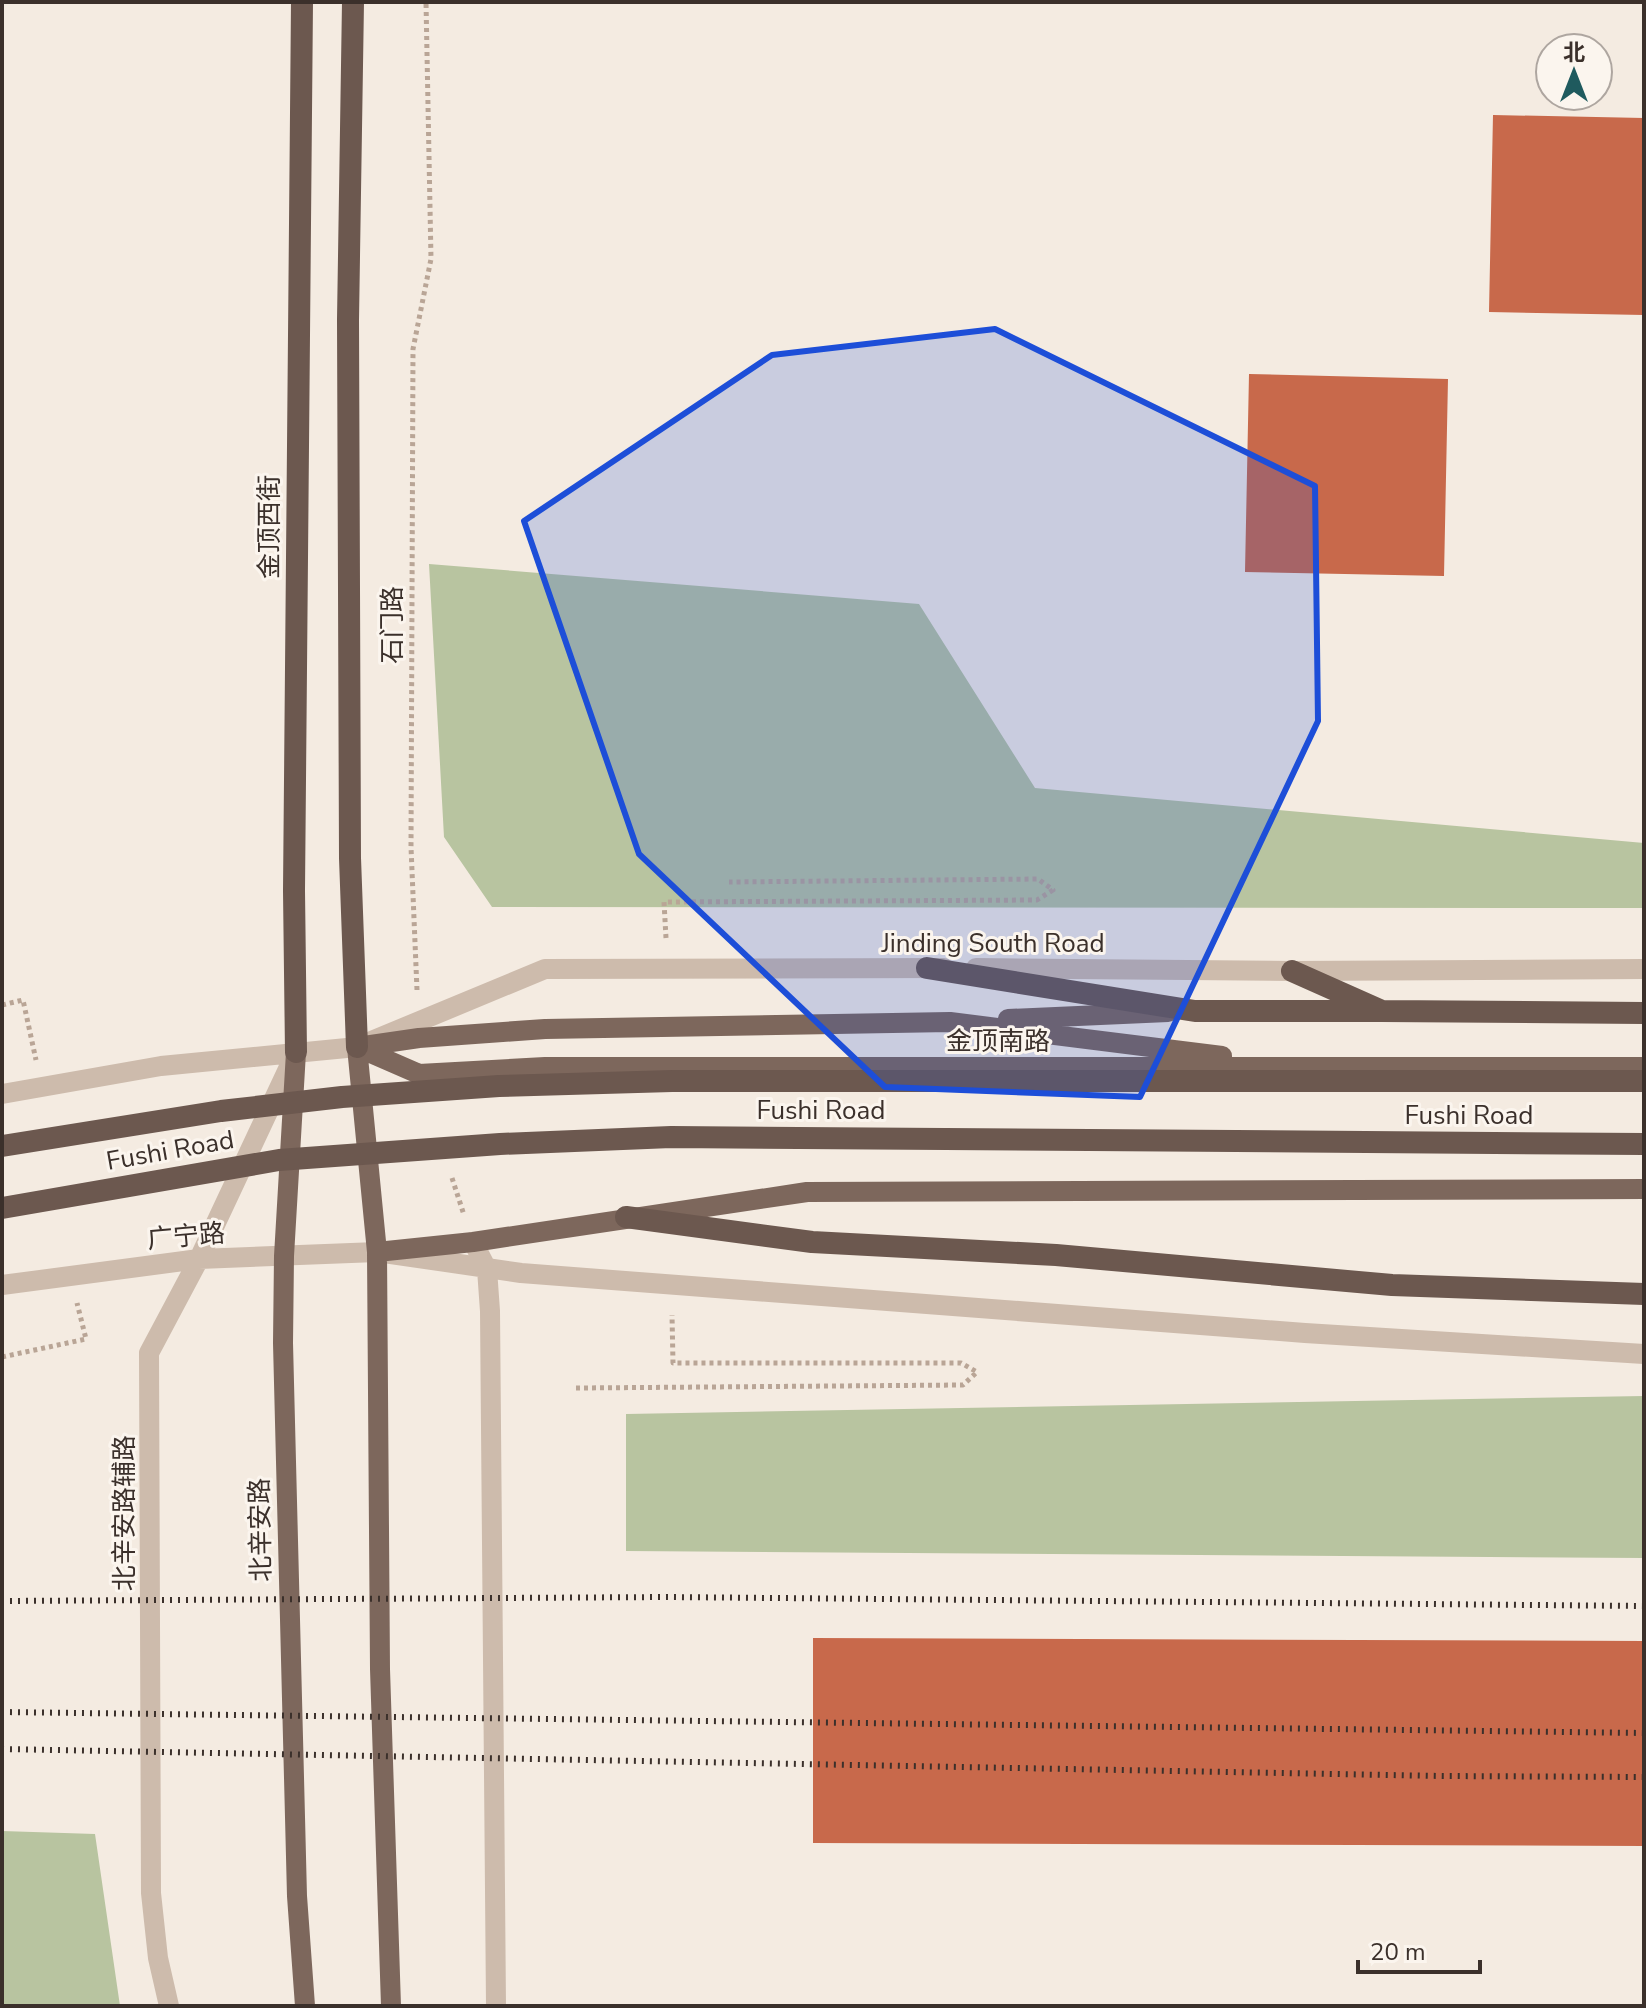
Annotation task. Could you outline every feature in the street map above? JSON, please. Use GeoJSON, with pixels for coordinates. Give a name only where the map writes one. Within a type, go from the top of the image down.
{"type":"FeatureCollection","features":[{"type":"Feature","properties":{"kind":"highway","name":"金顶西街"},"geometry":{"type":"LineString","coordinates":[[296,1052],[294,876],[302,2]]}},
{"type":"Feature","properties":{"kind":"highway"},"geometry":{"type":"LineString","coordinates":[[353,2],[348,431],[350,858],[357,1047]]}},
{"type":"Feature","properties":{"kind":"highway"},"geometry":{"type":"LineString","coordinates":[[927,968],[1195,1011],[1644,1013]]}},
{"type":"Feature","properties":{"kind":"highway"},"geometry":{"type":"LineString","coordinates":[[1292,971],[1382,1011]]}},
{"type":"Feature","properties":{"kind":"highway","name":"Fushi Road"},"geometry":{"type":"LineString","coordinates":[[2,1146],[221,1111],[342,1097],[499,1086],[672,1081],[1644,1081]]}},
{"type":"Feature","properties":{"kind":"highway","name":"Fushi Road"},"geometry":{"type":"LineString","coordinates":[[2,1208],[279,1160],[500,1144],[671,1137],[1644,1144]]}},
{"type":"Feature","properties":{"kind":"highway"},"geometry":{"type":"LineString","coordinates":[[626,1217],[812,1242],[1056,1255],[1392,1285],[1644,1294]]}},
{"type":"Feature","properties":{"kind":"main road"},"geometry":{"type":"LineString","coordinates":[[391,2006],[380,1669],[377,1252],[357,1047],[514,1030],[950,1022],[1195,1011]]}},
{"type":"Feature","properties":{"kind":"main road"},"geometry":{"type":"LineString","coordinates":[[950,1022],[1310,1067]]}},
{"type":"Feature","properties":{"kind":"main road","name":"金顶南路"},"geometry":{"type":"LineString","coordinates":[[357,1047],[419,1074],[545,1067],[1644,1067]]}},
{"type":"Feature","properties":{"kind":"main road","name":"北辛安路"},"geometry":{"type":"LineString","coordinates":[[296,1052],[284,1256],[285,1496],[297,1896],[305,2006]]}},
{"type":"Feature","properties":{"kind":"main road"},"geometry":{"type":"LineString","coordinates":[[377,1252],[473,1242],[807,1192],[1644,1189]]}},
{"type":"Feature","properties":{"kind":"street","name":"Jinding South Road"},"geometry":{"type":"LineString","coordinates":[[357,1047],[545,969],[1644,969]]}},
{"type":"Feature","properties":{"kind":"street"},"geometry":{"type":"LineString","coordinates":[[2,1094],[161,1066],[357,1047]]}},
{"type":"Feature","properties":{"kind":"street","name":"北辛安路辅路"},"geometry":{"type":"LineString","coordinates":[[169,2006],[158,1958],[151,1893],[149,1353],[199,1259],[296,1052]]}},
{"type":"Feature","properties":{"kind":"street"},"geometry":{"type":"LineString","coordinates":[[473,1242],[487,1269],[490,1342],[496,2006]]}},
{"type":"Feature","properties":{"kind":"street"},"geometry":{"type":"LineString","coordinates":[[377,1252],[487,1269],[1290,1332],[1644,1354]]}},
{"type":"Feature","properties":{"kind":"street","name":"广宁路"},"geometry":{"type":"LineString","coordinates":[[2,1285],[199,1259],[377,1252]]}},
{"type":"Feature","properties":{"kind":"path","name":"石门路"},"geometry":{"type":"LineString","coordinates":[[417,1021],[411,847],[413,349],[431,259],[426,2]]}},
{"type":"Feature","properties":{"kind":"path"},"geometry":{"type":"LineString","coordinates":[[666,949],[664,902],[1037,900],[1053,890],[1038,879],[729,882]]}},
{"type":"Feature","properties":{"kind":"path"},"geometry":{"type":"LineString","coordinates":[[2,1005],[23,1000],[40,1074]]}},
{"type":"Feature","properties":{"kind":"path"},"geometry":{"type":"LineString","coordinates":[[450,1172],[473,1242]]}},
{"type":"Feature","properties":{"kind":"path"},"geometry":{"type":"LineString","coordinates":[[2,1357],[86,1339],[76,1299]]}},
{"type":"Feature","properties":{"kind":"path"},"geometry":{"type":"LineString","coordinates":[[576,1388],[963,1385],[977,1372],[961,1363],[673,1363],[672,1301]]}},
{"type":"Feature","properties":{"kind":"highlighted area"},"geometry":{"type":"Polygon","coordinates":[[[995,329],[1315,486],[1318,721],[1140,1097],[885,1087],[639,854],[524,521],[772,355],[995,329]]]}},
{"type":"Feature","properties":{"kind":"green space"},"geometry":{"type":"Polygon","coordinates":[[[429,564],[919,604],[1035,788],[1644,843],[1644,908],[492,907],[444,837],[429,564]]]}},
{"type":"Feature","properties":{"kind":"green space"},"geometry":{"type":"Polygon","coordinates":[[[1644,1396],[1644,1558],[626,1551],[626,1414],[1644,1396]]]}},
{"type":"Feature","properties":{"kind":"green space"},"geometry":{"type":"Polygon","coordinates":[[[2,1831],[95,1834],[120,2006],[2,2006],[2,1831]]]}},
{"type":"Feature","properties":{"kind":"building"},"geometry":{"type":"Polygon","coordinates":[[[1493,115],[1644,118],[1644,315],[1489,312],[1493,115]]]}},
{"type":"Feature","properties":{"kind":"building"},"geometry":{"type":"Polygon","coordinates":[[[1249,374],[1448,379],[1444,576],[1245,572],[1249,374]]]}},
{"type":"Feature","properties":{"kind":"building"},"geometry":{"type":"Polygon","coordinates":[[[813,1638],[1644,1641],[1644,1846],[813,1843],[813,1638]]]}},
{"type":"Feature","properties":{"kind":"railway"},"geometry":{"type":"LineString","coordinates":[[2,1601],[666,1597],[1644,1606]]}},
{"type":"Feature","properties":{"kind":"railway"},"geometry":{"type":"LineString","coordinates":[[2,1712],[1644,1733]]}},
{"type":"Feature","properties":{"kind":"railway"},"geometry":{"type":"LineString","coordinates":[[2,1749],[1442,1776],[1644,1777]]}}]}
